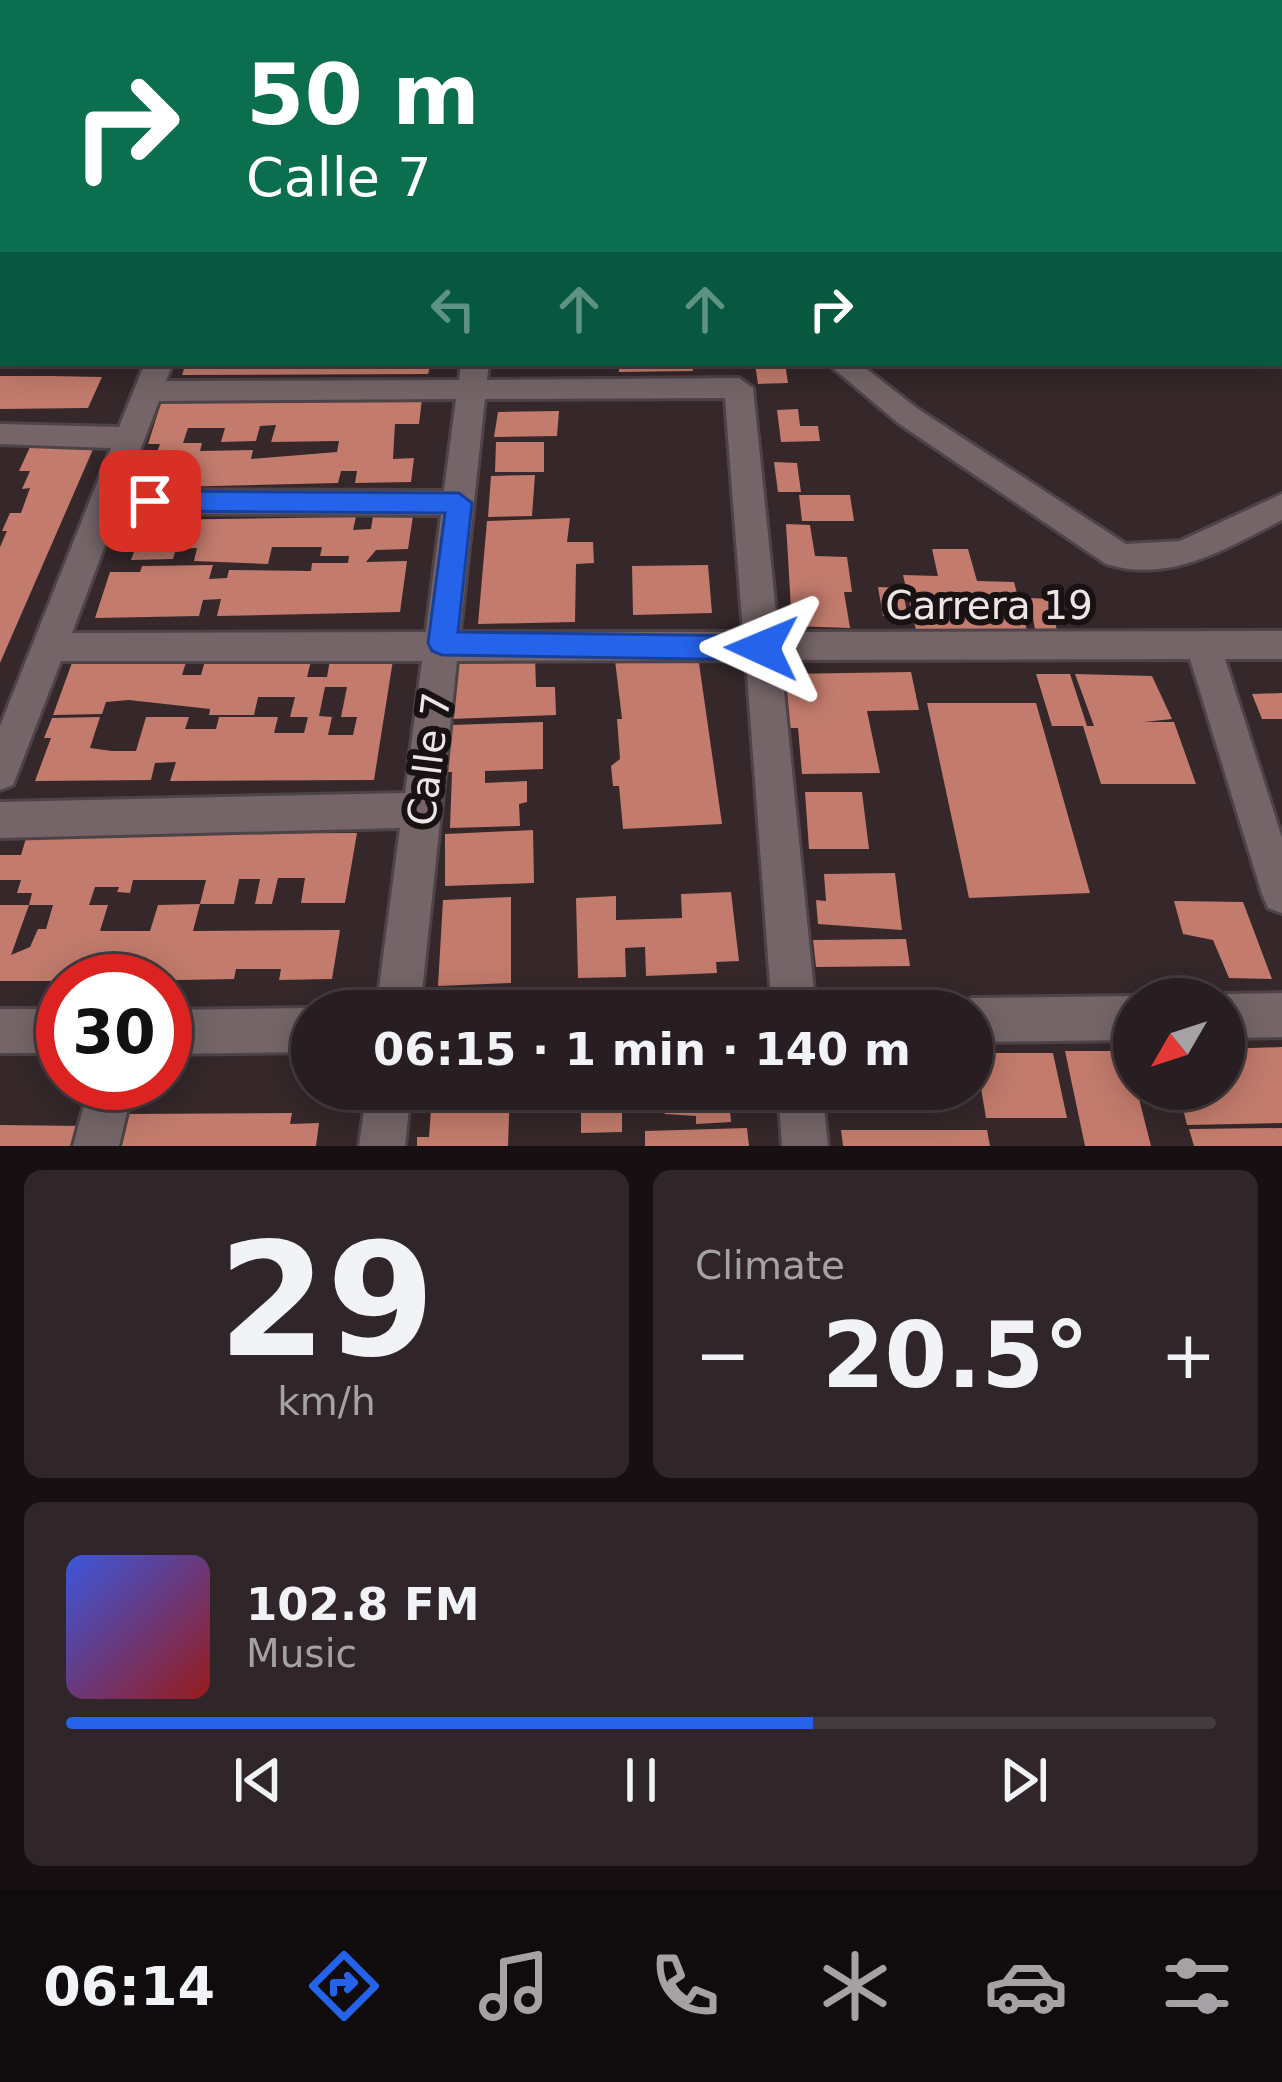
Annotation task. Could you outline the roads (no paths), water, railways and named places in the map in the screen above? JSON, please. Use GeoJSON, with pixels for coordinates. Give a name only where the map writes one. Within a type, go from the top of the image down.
{"type":"FeatureCollection","features":[{"type":"Feature","properties":{"kind":"street"},"geometry":{"type":"LineString","coordinates":[[846,366],[908,416],[1118,555],[1142,561],[1174,558],[1282,506]]}},
{"type":"Feature","properties":{"kind":"street"},"geometry":{"type":"LineString","coordinates":[[0,773],[153,377],[474,376],[740,388],[792,990]]}},
{"type":"Feature","properties":{"kind":"street","name":"Calle 7"},"geometry":{"type":"LineString","coordinates":[[401,990],[474,376]]}},
{"type":"Feature","properties":{"kind":"street"},"geometry":{"type":"LineString","coordinates":[[0,434],[130,438]]}},
{"type":"Feature","properties":{"kind":"street"},"geometry":{"type":"LineString","coordinates":[[105,501],[459,503]]}},
{"type":"Feature","properties":{"kind":"street"},"geometry":{"type":"LineString","coordinates":[[1203,645],[1282,894]]}},
{"type":"Feature","properties":{"kind":"street","name":"Carrera 19"},"geometry":{"type":"LineString","coordinates":[[49,647],[1282,645]]}},
{"type":"Feature","properties":{"kind":"street"},"geometry":{"type":"LineString","coordinates":[[0,820],[423,811]]}},
{"type":"Feature","properties":{"kind":"street"},"geometry":{"type":"LineString","coordinates":[[1245,1016],[1282,1016]]}},
{"type":"Feature","properties":{"kind":"street"},"geometry":{"type":"LineString","coordinates":[[993,1020],[1113,1018]]}},
{"type":"Feature","properties":{"kind":"street"},"geometry":{"type":"LineString","coordinates":[[192,1032],[291,1030]]}},
{"type":"Feature","properties":{"kind":"street"},"geometry":{"type":"LineString","coordinates":[[0,1031],[36,1031]]}},
{"type":"Feature","properties":{"kind":"street"},"geometry":{"type":"LineString","coordinates":[[96,1146],[105,1110]]}},
{"type":"Feature","properties":{"kind":"street"},"geometry":{"type":"LineString","coordinates":[[382,1146],[386,1110]]}},
{"type":"Feature","properties":{"kind":"street"},"geometry":{"type":"LineString","coordinates":[[802,1110],[805,1146]]}}]}
